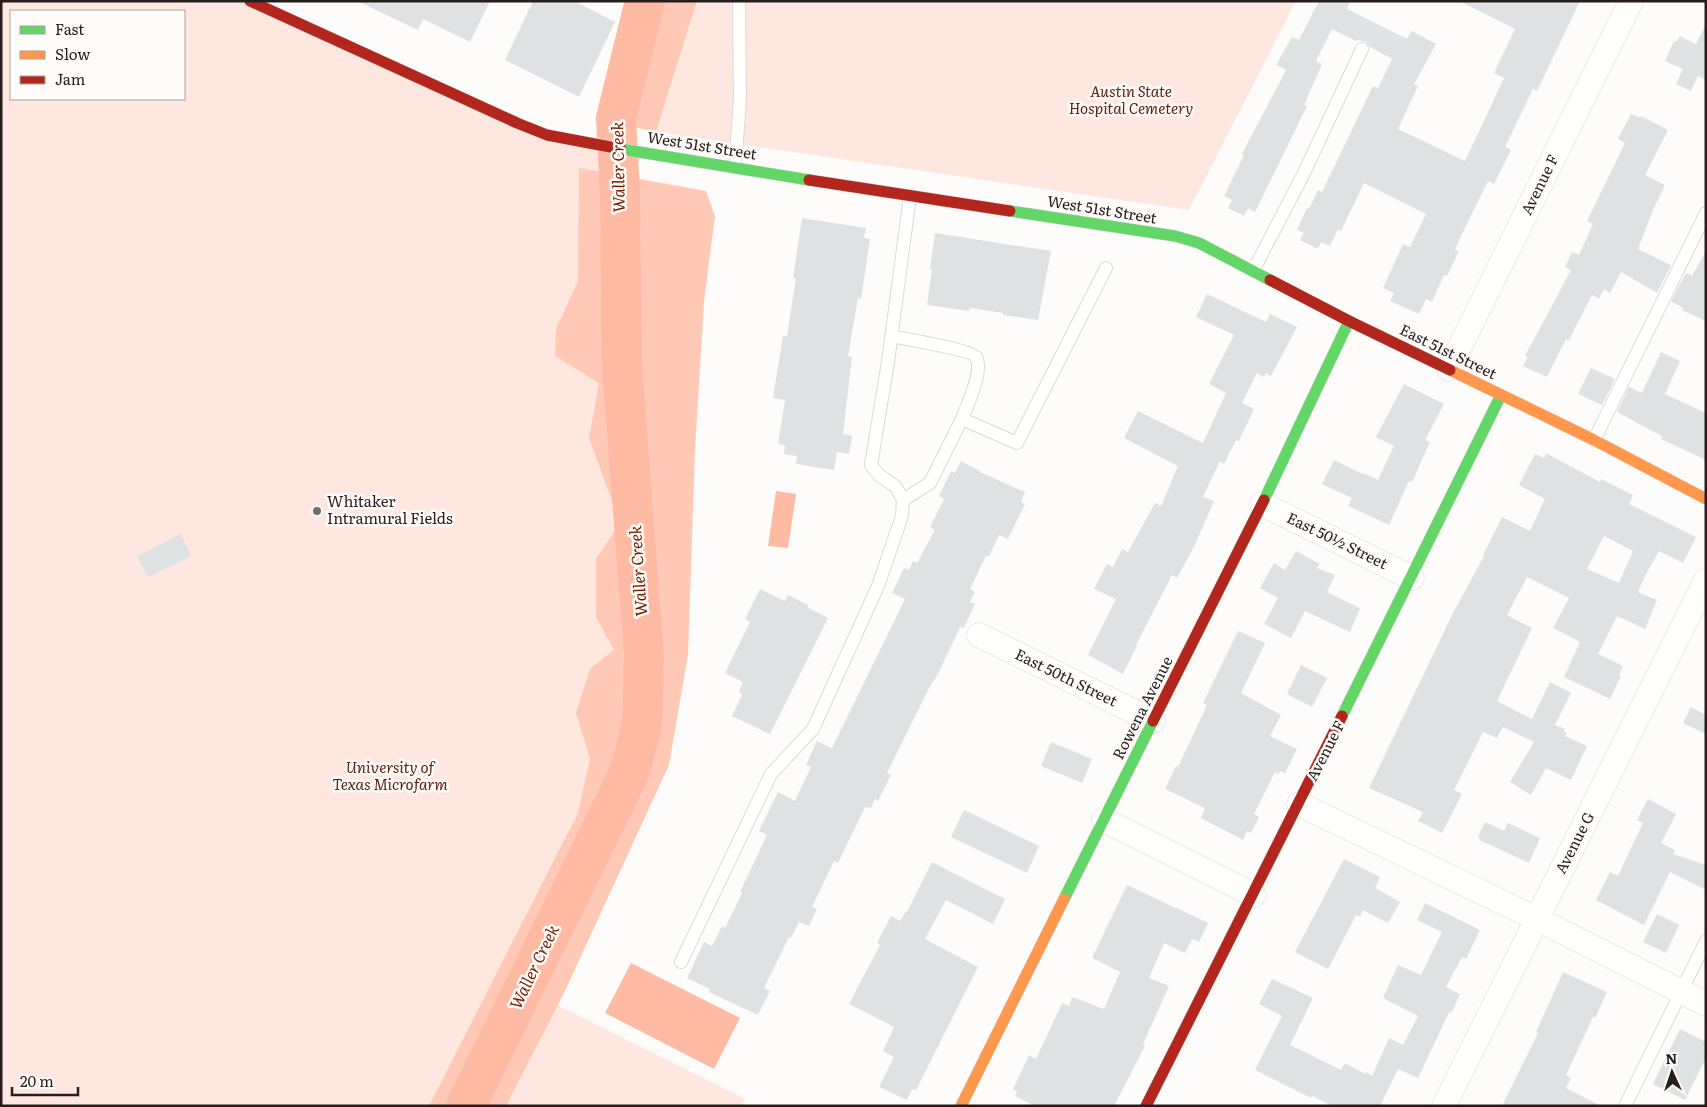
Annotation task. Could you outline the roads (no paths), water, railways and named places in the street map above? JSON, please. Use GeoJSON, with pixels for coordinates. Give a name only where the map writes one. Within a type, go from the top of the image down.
{"type":"FeatureCollection","features":[{"type":"Feature","properties":{"kind":"street","name":"West 51st Street"},"geometry":{"type":"LineString","coordinates":[[250,1],[547,135],[590,144],[910,196],[1175,236]]}},
{"type":"Feature","properties":{"kind":"street","name":"Avenue F"},"geometry":{"type":"LineString","coordinates":[[1449,369],[1631,1]]}},
{"type":"Feature","properties":{"kind":"street","name":"East 51st Street"},"geometry":{"type":"LineString","coordinates":[[1175,236],[1199,244],[1349,321],[1594,440],[1706,499]]}},
{"type":"Feature","properties":{"kind":"street","name":"Rowena Avenue"},"geometry":{"type":"LineString","coordinates":[[961,1106],[1262,504],[1349,321]]}},
{"type":"Feature","properties":{"kind":"street","name":"Avenue F"},"geometry":{"type":"LineString","coordinates":[[1146,1106],[1254,895],[1412,578],[1501,394]]}},
{"type":"Feature","properties":{"kind":"street","name":"East 50½ Street"},"geometry":{"type":"LineString","coordinates":[[1262,504],[1412,578]]}},
{"type":"Feature","properties":{"kind":"street","name":"Avenue G"},"geometry":{"type":"LineString","coordinates":[[1444,1106],[1706,580]]}},
{"type":"Feature","properties":{"kind":"street","name":"East 50th Street"},"geometry":{"type":"LineString","coordinates":[[979,635],[1153,721]]}},
{"type":"Feature","properties":{"kind":"street"},"geometry":{"type":"LineString","coordinates":[[1299,804],[1537,919],[1706,1004]]}},
{"type":"Feature","properties":{"kind":"street"},"geometry":{"type":"LineString","coordinates":[[1104,820],[1254,895]]}},
{"type":"Feature","properties":{"kind":"lane"},"geometry":{"type":"LineString","coordinates":[[734,167],[740,100],[738,1]]}},
{"type":"Feature","properties":{"kind":"lane"},"geometry":{"type":"LineString","coordinates":[[1253,271],[1303,175],[1362,48]]}},
{"type":"Feature","properties":{"kind":"lane"},"geometry":{"type":"LineString","coordinates":[[681,962],[772,774],[813,729],[878,586],[902,516],[903,500],[896,487],[879,475],[871,465],[892,336],[910,196]]}},
{"type":"Feature","properties":{"kind":"lane"},"geometry":{"type":"LineString","coordinates":[[1594,440],[1706,213]]}},
{"type":"Feature","properties":{"kind":"lane"},"geometry":{"type":"LineString","coordinates":[[962,420],[1017,443],[1106,268]]}},
{"type":"Feature","properties":{"kind":"lane"},"geometry":{"type":"LineString","coordinates":[[892,336],[975,354],[979,369],[962,420],[930,483],[903,500]]}},
{"type":"Feature","properties":{"kind":"lane"},"geometry":{"type":"LineString","coordinates":[[1625,1106],[1706,941]]}},
{"type":"Feature","properties":{"kind":"waterway","name":"Waller Creek"},"geometry":{"type":"LineString","coordinates":[[466,1106],[630,771],[642,725],[644,655],[622,367],[620,195],[616,118],[645,1]]}},
{"type":"Feature","properties":{"kind":"place","name":"Whitaker Intramural Fields"},"geometry":{"type":"Point","coordinates":[317,511]}},
{"type":"Feature","properties":{"kind":"park label","name":"Austin State Hospital Cemetery"},"geometry":{"type":"Point","coordinates":[1131,100]}},
{"type":"Feature","properties":{"kind":"park label","name":"University of Texas Microfarm"},"geometry":{"type":"Point","coordinates":[390,776]}}]}
